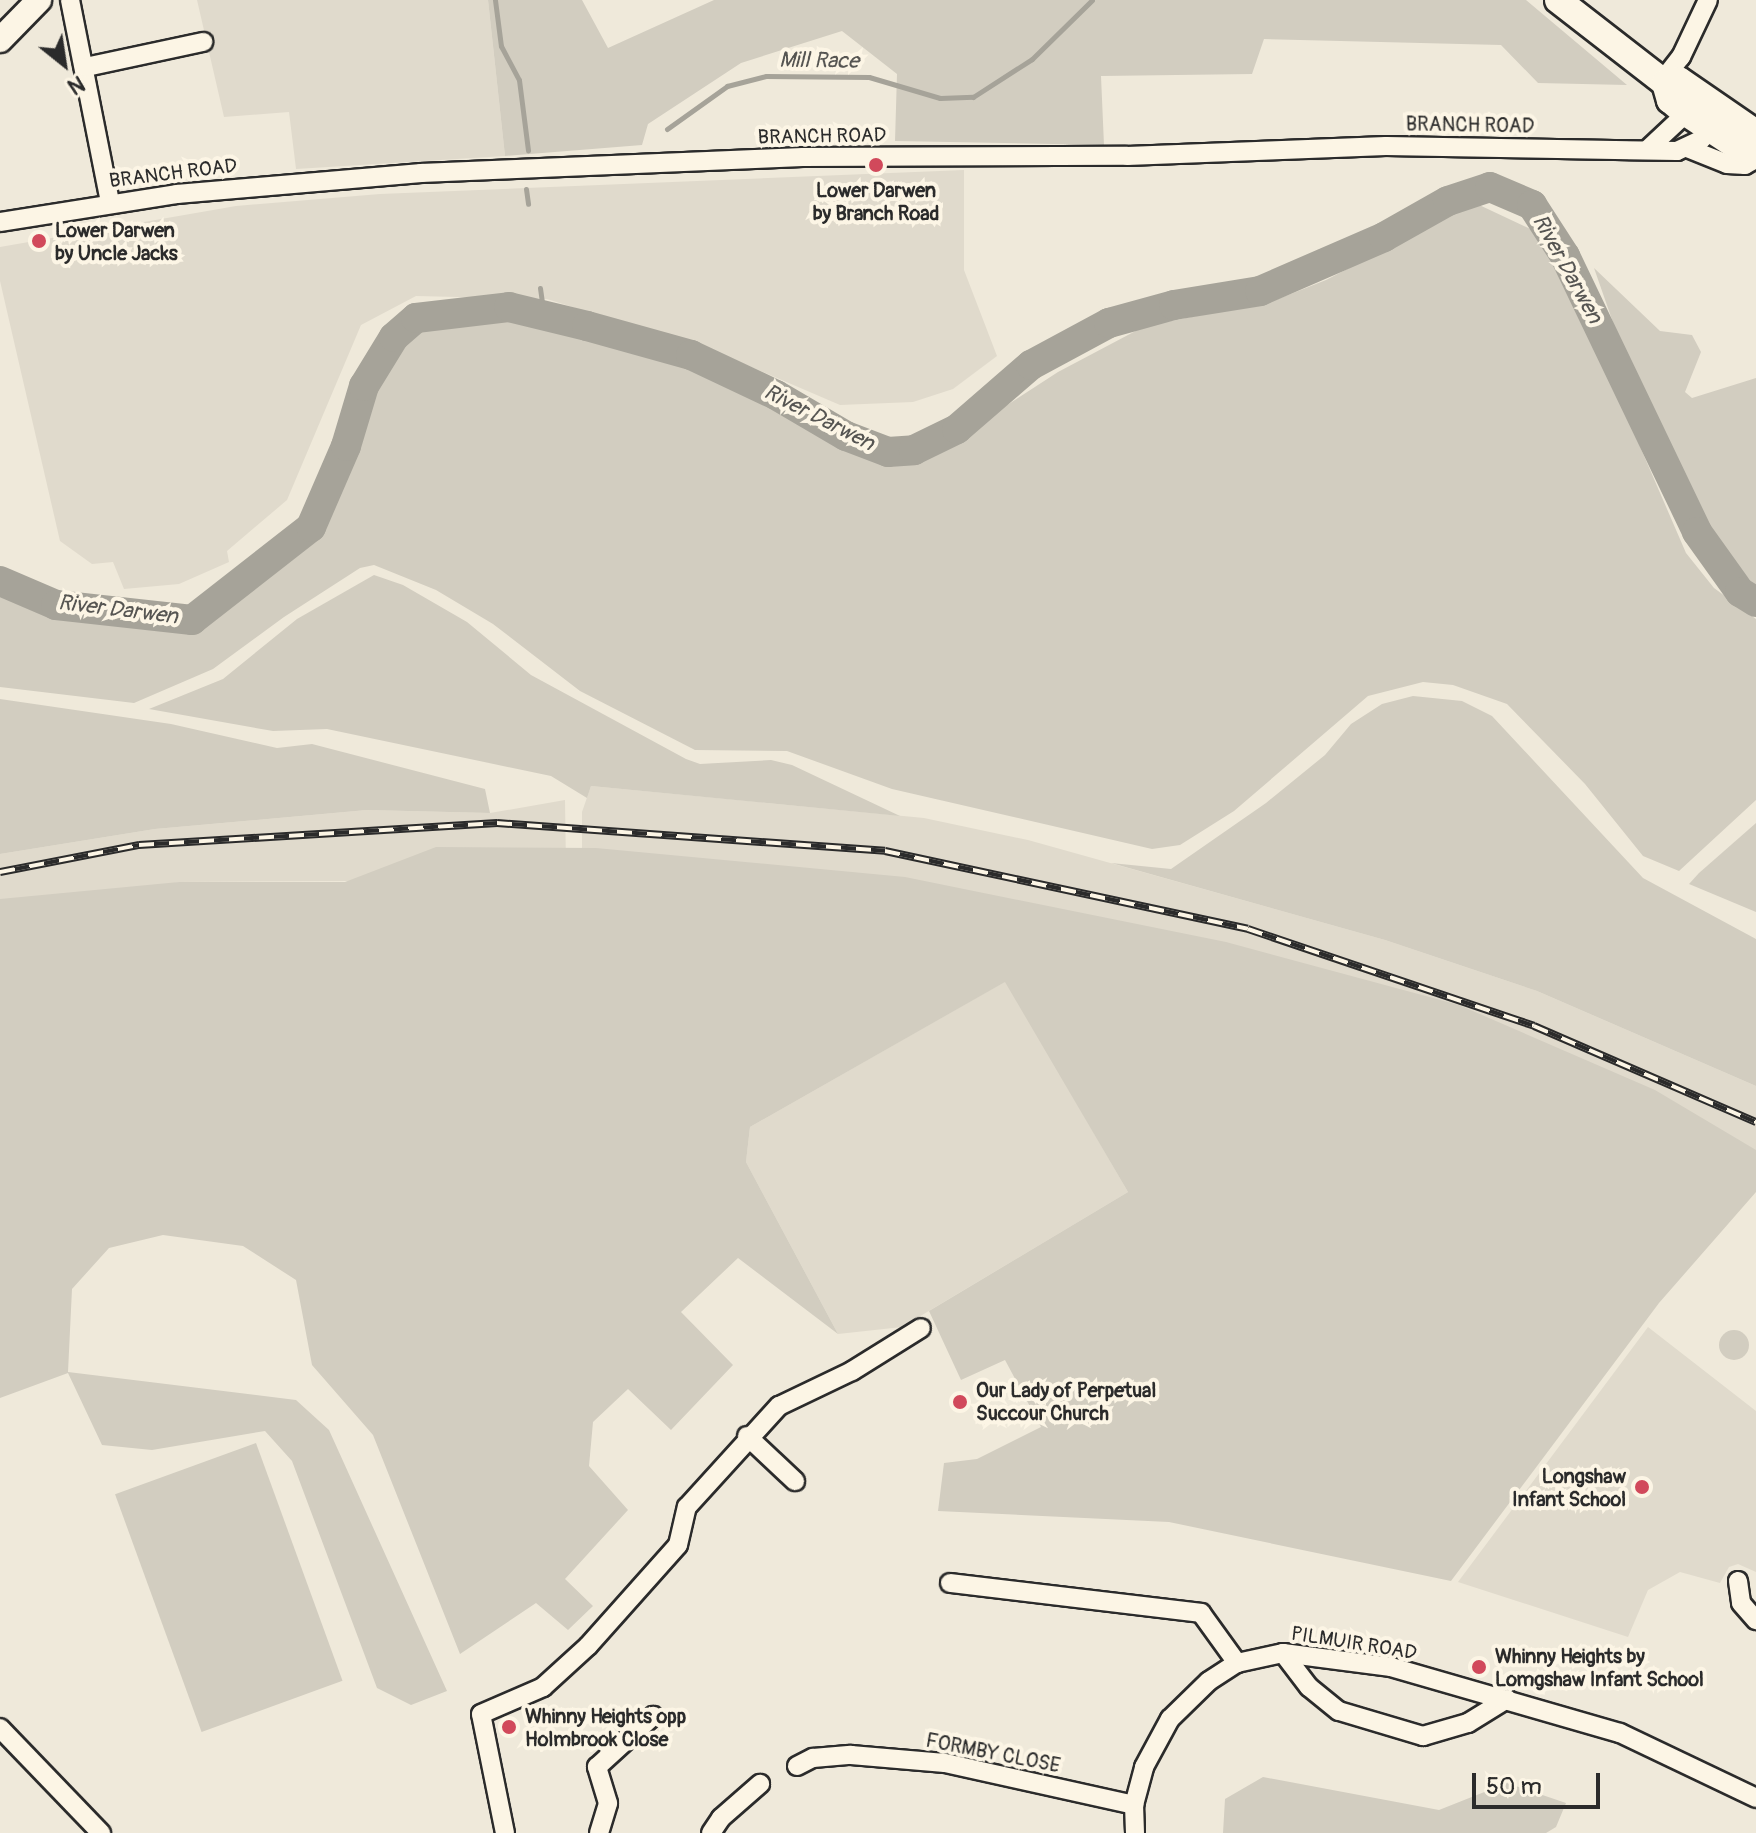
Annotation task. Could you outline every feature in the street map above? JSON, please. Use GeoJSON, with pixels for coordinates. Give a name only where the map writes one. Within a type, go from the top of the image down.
{"type":"FeatureCollection","features":[{"type":"Feature","properties":{"kind":"highway"},"geometry":{"type":"LineString","coordinates":[[1558,0],[1663,82],[1670,100],[1695,105],[1756,152]]}},
{"type":"Feature","properties":{"kind":"highway"},"geometry":{"type":"LineString","coordinates":[[1719,122],[1756,133]]}},
{"type":"Feature","properties":{"kind":"main road"},"geometry":{"type":"LineString","coordinates":[[0,40],[39,0]]}},
{"type":"Feature","properties":{"kind":"street"},"geometry":{"type":"LineString","coordinates":[[70,0],[86,67],[110,202]]}},
{"type":"Feature","properties":{"kind":"street"},"geometry":{"type":"LineString","coordinates":[[1663,82],[1681,57],[1708,0]]}},
{"type":"Feature","properties":{"kind":"street"},"geometry":{"type":"LineString","coordinates":[[86,67],[203,42]]}},
{"type":"Feature","properties":{"kind":"street"},"geometry":{"type":"LineString","coordinates":[[1648,149],[1695,105]]}},
{"type":"Feature","properties":{"kind":"street"},"geometry":{"type":"LineString","coordinates":[[1719,122],[1687,148],[1727,164],[1745,165],[1756,159]]}},
{"type":"Feature","properties":{"kind":"street","name":"BRANCH ROAD"},"geometry":{"type":"LineString","coordinates":[[0,222],[110,202],[421,173],[803,157],[1127,156],[1386,146],[1687,148]]}},
{"type":"Feature","properties":{"kind":"street"},"geometry":{"type":"LineString","coordinates":[[505,1833],[481,1714],[543,1687],[588,1646],[678,1545],[687,1507],[747,1436],[779,1406],[852,1371],[921,1328]]}},
{"type":"Feature","properties":{"kind":"street"},"geometry":{"type":"LineString","coordinates":[[747,1436],[795,1481]]}},
{"type":"Feature","properties":{"kind":"street"},"geometry":{"type":"LineString","coordinates":[[1738,1581],[1741,1603],[1756,1620]]}},
{"type":"Feature","properties":{"kind":"street"},"geometry":{"type":"LineString","coordinates":[[950,1583],[1201,1613],[1237,1663],[1209,1681],[1170,1719],[1144,1767],[1134,1805],[1135,1833]]}},
{"type":"Feature","properties":{"kind":"street"},"geometry":{"type":"LineString","coordinates":[[1283,1653],[1309,1687],[1339,1711],[1423,1736],[1468,1723],[1507,1699]]}},
{"type":"Feature","properties":{"kind":"street","name":"PILMUIR ROAD"},"geometry":{"type":"LineString","coordinates":[[1237,1663],[1283,1653],[1391,1667],[1620,1733],[1756,1798]]}},
{"type":"Feature","properties":{"kind":"street"},"geometry":{"type":"LineString","coordinates":[[599,1833],[608,1803],[597,1767],[653,1716]]}},
{"type":"Feature","properties":{"kind":"street"},"geometry":{"type":"LineString","coordinates":[[0,1728],[101,1833]]}},
{"type":"Feature","properties":{"kind":"street","name":"FORMBY CLOSE"},"geometry":{"type":"LineString","coordinates":[[797,1766],[813,1758],[851,1755],[945,1763],[1134,1805]]}},
{"type":"Feature","properties":{"kind":"street"},"geometry":{"type":"LineString","coordinates":[[711,1833],[721,1818],[760,1784]]}},
{"type":"Feature","properties":{"kind":"shaded area"},"geometry":{"type":"Polygon","coordinates":[[[197,0],[488,0],[505,156],[296,169],[289,112],[224,117],[197,0]]]}},
{"type":"Feature","properties":{"kind":"shaded area"},"geometry":{"type":"Polygon","coordinates":[[[488,0],[582,0],[608,48],[714,0],[1526,0],[1627,85],[1538,83],[1501,45],[1264,39],[1252,74],[1101,76],[1104,145],[895,141],[897,74],[842,31],[741,63],[648,124],[642,145],[505,156],[488,0]]]}},
{"type":"Feature","properties":{"kind":"shaded area"},"geometry":{"type":"Polygon","coordinates":[[[964,170],[964,270],[997,356],[953,389],[913,402],[840,405],[721,354],[547,299],[416,296],[361,325],[287,500],[227,551],[229,562],[179,584],[124,589],[113,562],[92,564],[60,541],[0,281],[0,247],[236,206],[380,194],[964,170]]]}},
{"type":"Feature","properties":{"kind":"shaded area"},"geometry":{"type":"Polygon","coordinates":[[[1475,203],[1541,234],[1578,303],[1686,553],[1714,588],[1756,619],[1756,800],[1679,871],[1643,856],[1585,784],[1507,704],[1453,685],[1423,682],[1368,696],[1234,811],[1180,845],[1152,849],[892,789],[787,751],[695,750],[580,691],[493,624],[436,590],[374,565],[360,568],[284,617],[213,669],[134,703],[0,687],[0,591],[45,609],[96,618],[193,625],[315,531],[371,388],[405,336],[423,323],[452,314],[491,316],[693,365],[831,438],[877,456],[911,456],[944,446],[1058,372],[1145,326],[1273,301],[1326,280],[1475,203]]]}},
{"type":"Feature","properties":{"kind":"shaded area"},"geometry":{"type":"Polygon","coordinates":[[[1594,268],[1660,331],[1692,335],[1701,352],[1685,392],[1692,398],[1756,378],[1756,587],[1711,537],[1624,354],[1594,268]]]}},
{"type":"Feature","properties":{"kind":"shaded area"},"geometry":{"type":"Polygon","coordinates":[[[374,575],[403,585],[467,622],[531,675],[686,759],[700,764],[771,760],[792,765],[900,816],[591,786],[587,798],[551,776],[327,729],[273,731],[149,709],[223,679],[297,619],[374,575]]]}},
{"type":"Feature","properties":{"kind":"shaded area"},"geometry":{"type":"Polygon","coordinates":[[[1413,696],[1462,701],[1492,716],[1643,878],[1756,939],[1756,1086],[1537,991],[1385,940],[1111,863],[1171,869],[1266,803],[1325,755],[1351,724],[1382,704],[1413,696]]]}},
{"type":"Feature","properties":{"kind":"shaded area"},"geometry":{"type":"Polygon","coordinates":[[[0,699],[171,724],[277,748],[312,744],[485,789],[490,813],[367,810],[155,829],[0,854],[0,699]]]}},
{"type":"Feature","properties":{"kind":"shaded area"},"geometry":{"type":"Polygon","coordinates":[[[591,786],[924,818],[1028,840],[1385,940],[1537,991],[1756,1086],[1756,1155],[582,855],[582,812],[591,786]]]}},
{"type":"Feature","properties":{"kind":"shaded area"},"geometry":{"type":"Polygon","coordinates":[[[565,800],[566,867],[348,881],[179,882],[0,923],[0,854],[155,829],[367,810],[490,813],[565,800]]]}},
{"type":"Feature","properties":{"kind":"shaded area"},"geometry":{"type":"Polygon","coordinates":[[[1756,823],[1756,912],[1689,884],[1699,873],[1756,823]]]}},
{"type":"Feature","properties":{"kind":"shaded area"},"geometry":{"type":"Polygon","coordinates":[[[436,847],[596,848],[905,877],[1226,942],[1459,1005],[1655,1090],[1756,1150],[1756,1192],[1659,1303],[1451,1581],[1169,1522],[938,1511],[944,1463],[977,1459],[1041,1427],[1005,1360],[961,1380],[929,1311],[1128,1192],[1005,982],[750,1127],[746,1162],[838,1334],[738,1258],[681,1312],[733,1365],[671,1430],[628,1389],[593,1422],[589,1466],[628,1510],[565,1579],[593,1606],[568,1630],[536,1603],[460,1654],[373,1435],[312,1365],[296,1280],[243,1246],[163,1235],[109,1248],[72,1289],[68,1372],[296,1400],[329,1430],[447,1691],[411,1705],[377,1688],[292,1461],[265,1431],[152,1450],[102,1445],[68,1373],[0,1398],[0,899],[179,882],[345,882],[436,847]]]}},
{"type":"Feature","properties":{"kind":"shaded area"},"geometry":{"type":"Polygon","coordinates":[[[1006,981],[1128,1192],[902,1327],[838,1334],[746,1162],[750,1127],[1006,981]]]}},
{"type":"Feature","properties":{"kind":"shaded area","name":"Longshaw Infant School"},"geometry":{"type":"Polygon","coordinates":[[[1648,1327],[1756,1411],[1756,1572],[1738,1564],[1729,1567],[1720,1583],[1680,1572],[1648,1590],[1628,1637],[1458,1582],[1648,1327]]]}},
{"type":"Feature","properties":{"kind":"shaded area"},"geometry":{"type":"Polygon","coordinates":[[[1734,1330],[1745,1334],[1749,1345],[1745,1356],[1734,1360],[1723,1356],[1719,1345],[1723,1334],[1734,1330]]]}},
{"type":"Feature","properties":{"kind":"shaded area"},"geometry":{"type":"Polygon","coordinates":[[[256,1443],[343,1681],[202,1732],[115,1494],[256,1443]]]}},
{"type":"Feature","properties":{"kind":"shaded area"},"geometry":{"type":"Polygon","coordinates":[[[1263,1777],[1439,1810],[1507,1783],[1566,1803],[1556,1827],[1546,1833],[1223,1833],[1225,1799],[1263,1777]]]}},
{"type":"Feature","properties":{"kind":"waterway"},"geometry":{"type":"LineString","coordinates":[[495,0],[501,46],[519,80],[528,150]]}},
{"type":"Feature","properties":{"kind":"waterway","name":"Mill Race"},"geometry":{"type":"LineString","coordinates":[[667,129],[727,86],[766,76],[869,77],[940,98],[973,97],[1032,59],[1092,0]]}},
{"type":"Feature","properties":{"kind":"waterway","name":"River Darwen"},"geometry":{"type":"LineString","coordinates":[[0,581],[56,605],[192,620],[311,527],[346,446],[364,386],[394,337],[416,318],[509,307],[587,326],[691,355],[776,395],[846,436],[888,452],[914,450],[957,429],[1031,365],[1109,323],[1174,305],[1260,291],[1384,237],[1448,201],[1490,187],[1532,205],[1565,256],[1697,532],[1740,592],[1756,602]]}},
{"type":"Feature","properties":{"kind":"waterway"},"geometry":{"type":"LineString","coordinates":[[526,189],[528,204]]}},
{"type":"Feature","properties":{"kind":"waterway"},"geometry":{"type":"LineString","coordinates":[[540,288],[544,315]]}},
{"type":"Feature","properties":{"kind":"railway"},"geometry":{"type":"LineString","coordinates":[[0,872],[139,845],[497,823],[885,851],[1248,929],[1534,1026],[1756,1122]]}},
{"type":"Feature","properties":{"kind":"place","name":"Lower Darwen by Branch Road"},"geometry":{"type":"Point","coordinates":[876,165]}},
{"type":"Feature","properties":{"kind":"place","name":"Lower Darwen by Uncle Jacks"},"geometry":{"type":"Point","coordinates":[39,241]}},
{"type":"Feature","properties":{"kind":"place","name":"Our Lady of Perpetual Succour Church"},"geometry":{"type":"Point","coordinates":[960,1402]}},
{"type":"Feature","properties":{"kind":"place","name":"Longshaw Infant School"},"geometry":{"type":"Point","coordinates":[1642,1487]}},
{"type":"Feature","properties":{"kind":"place","name":"Whinny Heights by Lomgshaw Infant School"},"geometry":{"type":"Point","coordinates":[1479,1667]}},
{"type":"Feature","properties":{"kind":"place","name":"Whinny Heights opp Holmbrook Close"},"geometry":{"type":"Point","coordinates":[509,1727]}}]}
